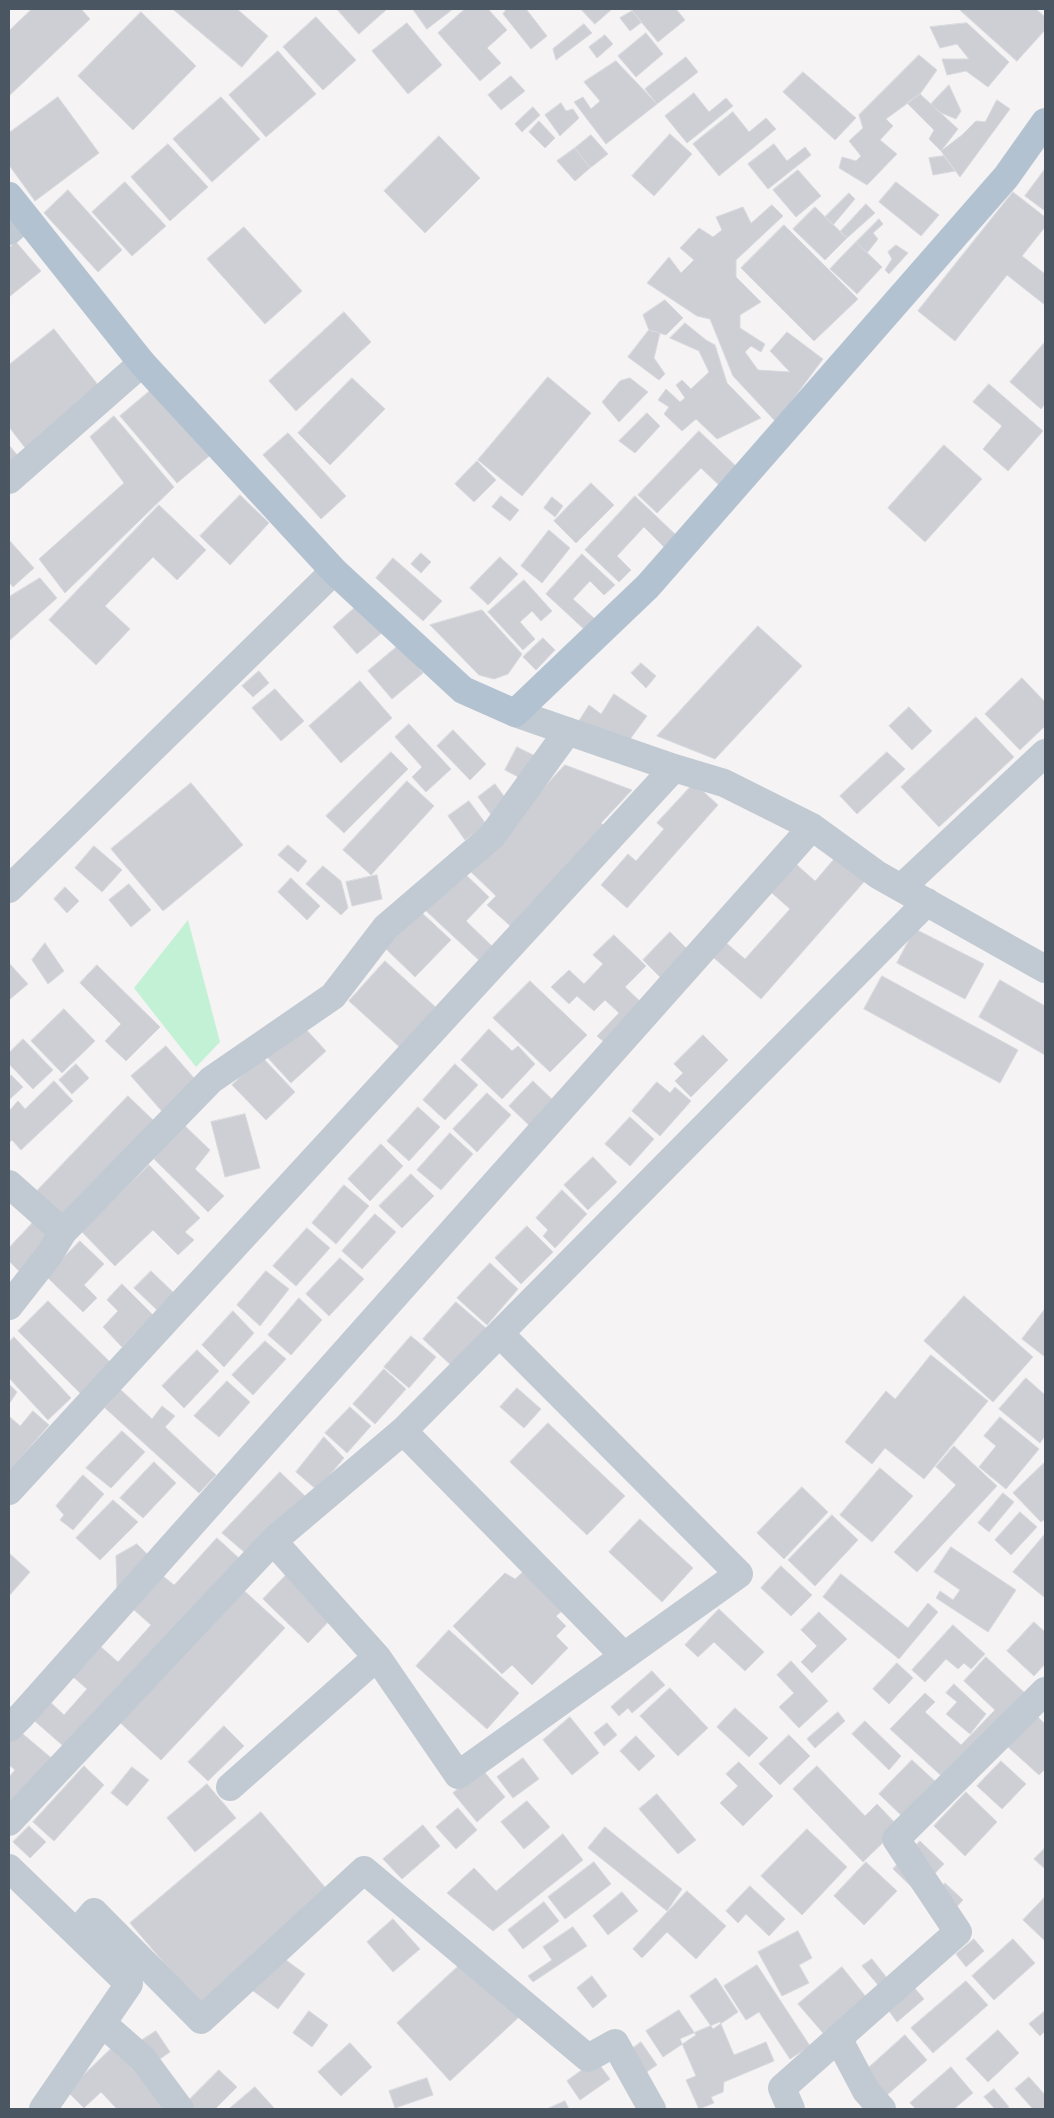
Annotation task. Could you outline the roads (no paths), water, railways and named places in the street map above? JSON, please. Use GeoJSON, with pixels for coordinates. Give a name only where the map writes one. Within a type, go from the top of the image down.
{"type":"FeatureCollection","features":[{"type":"Feature","properties":{"kind":"main road"},"geometry":{"type":"LineString","coordinates":[[14,215],[142,363],[334,571],[463,690],[516,713],[648,586],[1006,177],[1045,122]]}},
{"type":"Feature","properties":{"kind":"street"},"geometry":{"type":"LineString","coordinates":[[9,480],[142,363]]}},
{"type":"Feature","properties":{"kind":"street"},"geometry":{"type":"LineString","coordinates":[[9,889],[334,571]]}},
{"type":"Feature","properties":{"kind":"street"},"geometry":{"type":"LineString","coordinates":[[516,713],[674,768],[724,783],[812,827],[878,875],[1045,969]]}},
{"type":"Feature","properties":{"kind":"street"},"geometry":{"type":"LineString","coordinates":[[9,1306],[49,1255],[64,1232],[211,1080],[333,996],[386,927],[492,836],[568,731]]}},
{"type":"Feature","properties":{"kind":"street"},"geometry":{"type":"LineString","coordinates":[[901,888],[1045,753]]}},
{"type":"Feature","properties":{"kind":"street"},"geometry":{"type":"LineString","coordinates":[[9,1491],[674,768]]}},
{"type":"Feature","properties":{"kind":"street"},"geometry":{"type":"LineString","coordinates":[[9,1728],[812,827]]}},
{"type":"Feature","properties":{"kind":"street"},"geometry":{"type":"LineString","coordinates":[[9,1822],[273,1541],[403,1431],[927,902]]}},
{"type":"Feature","properties":{"kind":"street"},"geometry":{"type":"LineString","coordinates":[[9,1184],[64,1232]]}},
{"type":"Feature","properties":{"kind":"street"},"geometry":{"type":"LineString","coordinates":[[273,1541],[377,1657],[458,1775],[739,1574],[500,1334]]}},
{"type":"Feature","properties":{"kind":"street"},"geometry":{"type":"LineString","coordinates":[[403,1431],[624,1656]]}},
{"type":"Feature","properties":{"kind":"street"},"geometry":{"type":"LineString","coordinates":[[230,1787],[377,1657]]}},
{"type":"Feature","properties":{"kind":"street"},"geometry":{"type":"LineString","coordinates":[[791,2109],[782,2088],[958,1932],[896,1839],[1045,1691]]}},
{"type":"Feature","properties":{"kind":"street"},"geometry":{"type":"LineString","coordinates":[[9,1868],[129,1984],[43,2109]]}},
{"type":"Feature","properties":{"kind":"street"},"geometry":{"type":"LineString","coordinates":[[77,1932],[94,1912],[200,2020],[364,1870],[588,2058],[615,2043],[652,2109]]}},
{"type":"Feature","properties":{"kind":"street"},"geometry":{"type":"LineString","coordinates":[[102,2023],[143,2059],[180,2109]]}},
{"type":"Feature","properties":{"kind":"street"},"geometry":{"type":"LineString","coordinates":[[838,2038],[866,2091],[882,2109]]}}]}
